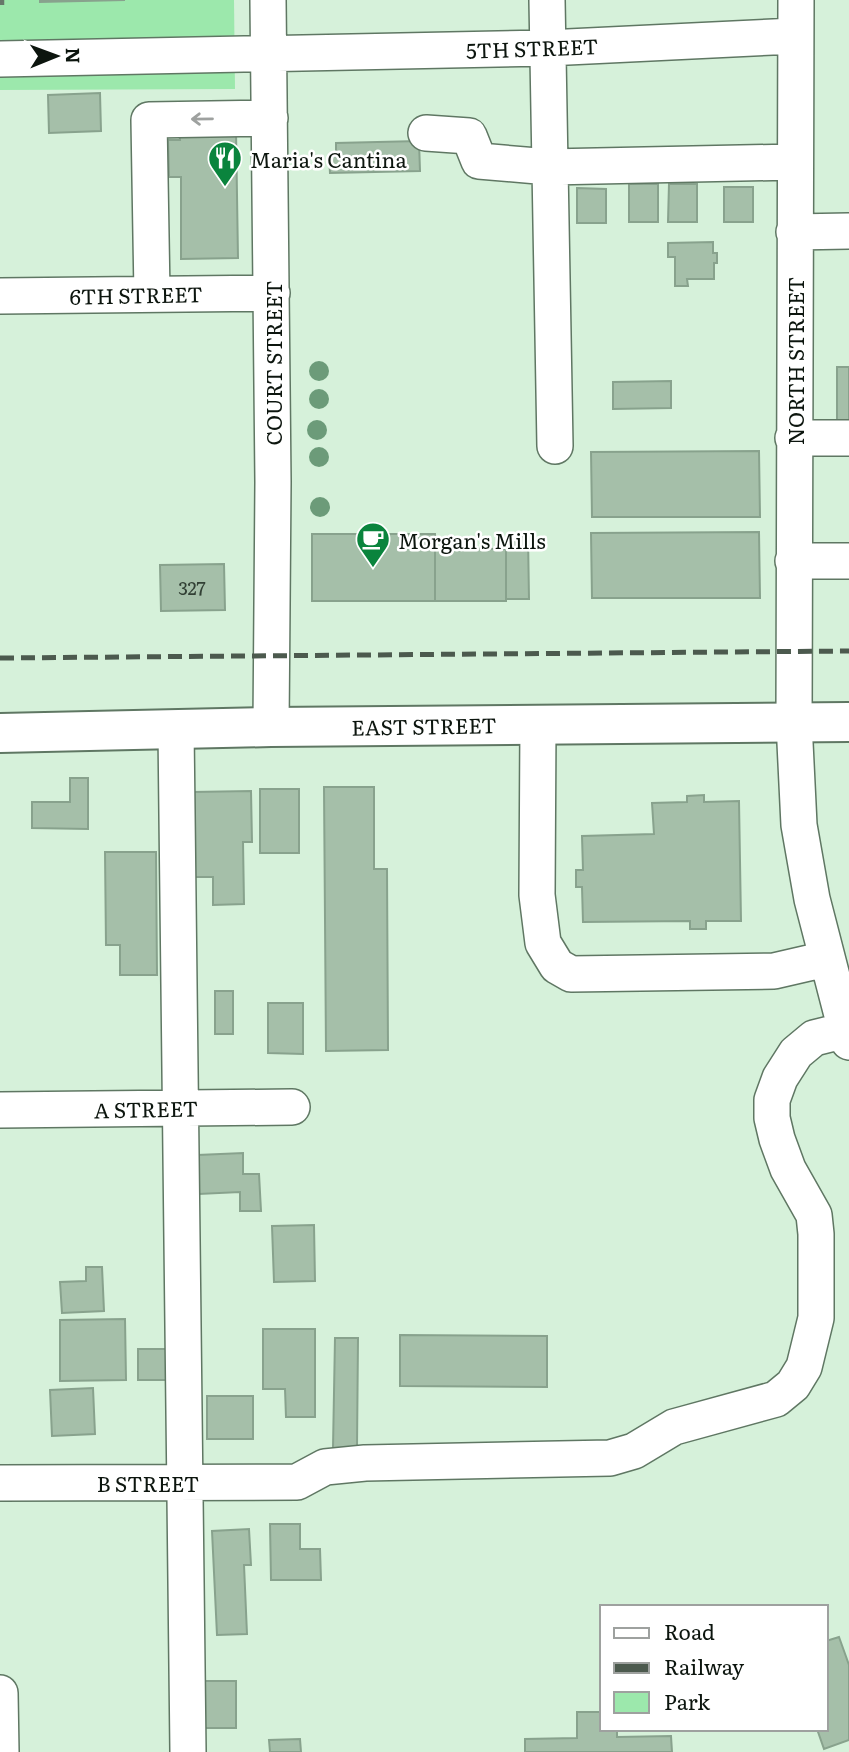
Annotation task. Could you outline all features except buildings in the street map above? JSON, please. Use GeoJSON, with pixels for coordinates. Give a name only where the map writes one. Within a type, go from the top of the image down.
{"type":"FeatureCollection","features":[{"type":"Feature","properties":{"kind":"main road","name":"EAST STREET"},"geometry":{"type":"LineString","coordinates":[[0,733],[271,727],[849,722]]}},
{"type":"Feature","properties":{"kind":"street","name":"COURT STREET"},"geometry":{"type":"LineString","coordinates":[[268,0],[272,293],[271,727]]}},
{"type":"Feature","properties":{"kind":"street"},"geometry":{"type":"LineString","coordinates":[[547,0],[555,446]]}},
{"type":"Feature","properties":{"kind":"street","name":"NORTH STREET"},"geometry":{"type":"LineString","coordinates":[[796,0],[793,561],[794,722],[799,825],[812,899],[847,1036]]}},
{"type":"Feature","properties":{"kind":"street","name":"5TH STREET"},"geometry":{"type":"LineString","coordinates":[[0,59],[547,47],[795,36]]}},
{"type":"Feature","properties":{"kind":"street"},"geometry":{"type":"LineString","coordinates":[[152,294],[149,120],[270,118]]}},
{"type":"Feature","properties":{"kind":"street"},"geometry":{"type":"LineString","coordinates":[[426,133],[469,136],[479,161],[549,167],[794,162]]}},
{"type":"Feature","properties":{"kind":"street"},"geometry":{"type":"LineString","coordinates":[[794,232],[849,231]]}},
{"type":"Feature","properties":{"kind":"street","name":"6TH STREET"},"geometry":{"type":"LineString","coordinates":[[0,296],[272,293]]}},
{"type":"Feature","properties":{"kind":"street"},"geometry":{"type":"LineString","coordinates":[[793,438],[849,438]]}},
{"type":"Feature","properties":{"kind":"street"},"geometry":{"type":"LineString","coordinates":[[793,561],[849,561]]}},
{"type":"Feature","properties":{"kind":"street"},"geometry":{"type":"LineString","coordinates":[[538,724],[537,895],[543,943],[557,966],[571,975],[774,971],[826,959]]}},
{"type":"Feature","properties":{"kind":"street"},"geometry":{"type":"LineString","coordinates":[[176,729],[188,1752]]}},
{"type":"Feature","properties":{"kind":"street","name":"B STREET"},"geometry":{"type":"LineString","coordinates":[[0,1483],[297,1482],[325,1467],[365,1462],[610,1458],[634,1451],[674,1427],[776,1399],[793,1385],[804,1367],[812,1341],[816,1318],[816,1234],[814,1215],[788,1169],[777,1139],[772,1118],[772,1100],[780,1078],[796,1053],[814,1038],[847,1036]]}},
{"type":"Feature","properties":{"kind":"street","name":"A STREET"},"geometry":{"type":"LineString","coordinates":[[0,1110],[292,1107]]}},
{"type":"Feature","properties":{"kind":"street"},"geometry":{"type":"LineString","coordinates":[[0,1693],[1,1752]]}},
{"type":"Feature","properties":{"kind":"path"},"geometry":{"type":"LineString","coordinates":[[2,0],[2,8]]}},
{"type":"Feature","properties":{"kind":"green space"},"geometry":{"type":"Polygon","coordinates":[[[0,0],[234,0],[235,89],[0,90],[0,0]]]}},
{"type":"Feature","properties":{"kind":"railway"},"geometry":{"type":"LineString","coordinates":[[0,658],[849,651]]}},
{"type":"Feature","properties":{"kind":"place","name":"Maria's Cantina"},"geometry":{"type":"Point","coordinates":[225,188]}},
{"type":"Feature","properties":{"kind":"place","name":"Morgan's Mills"},"geometry":{"type":"Point","coordinates":[373,569]}}]}
